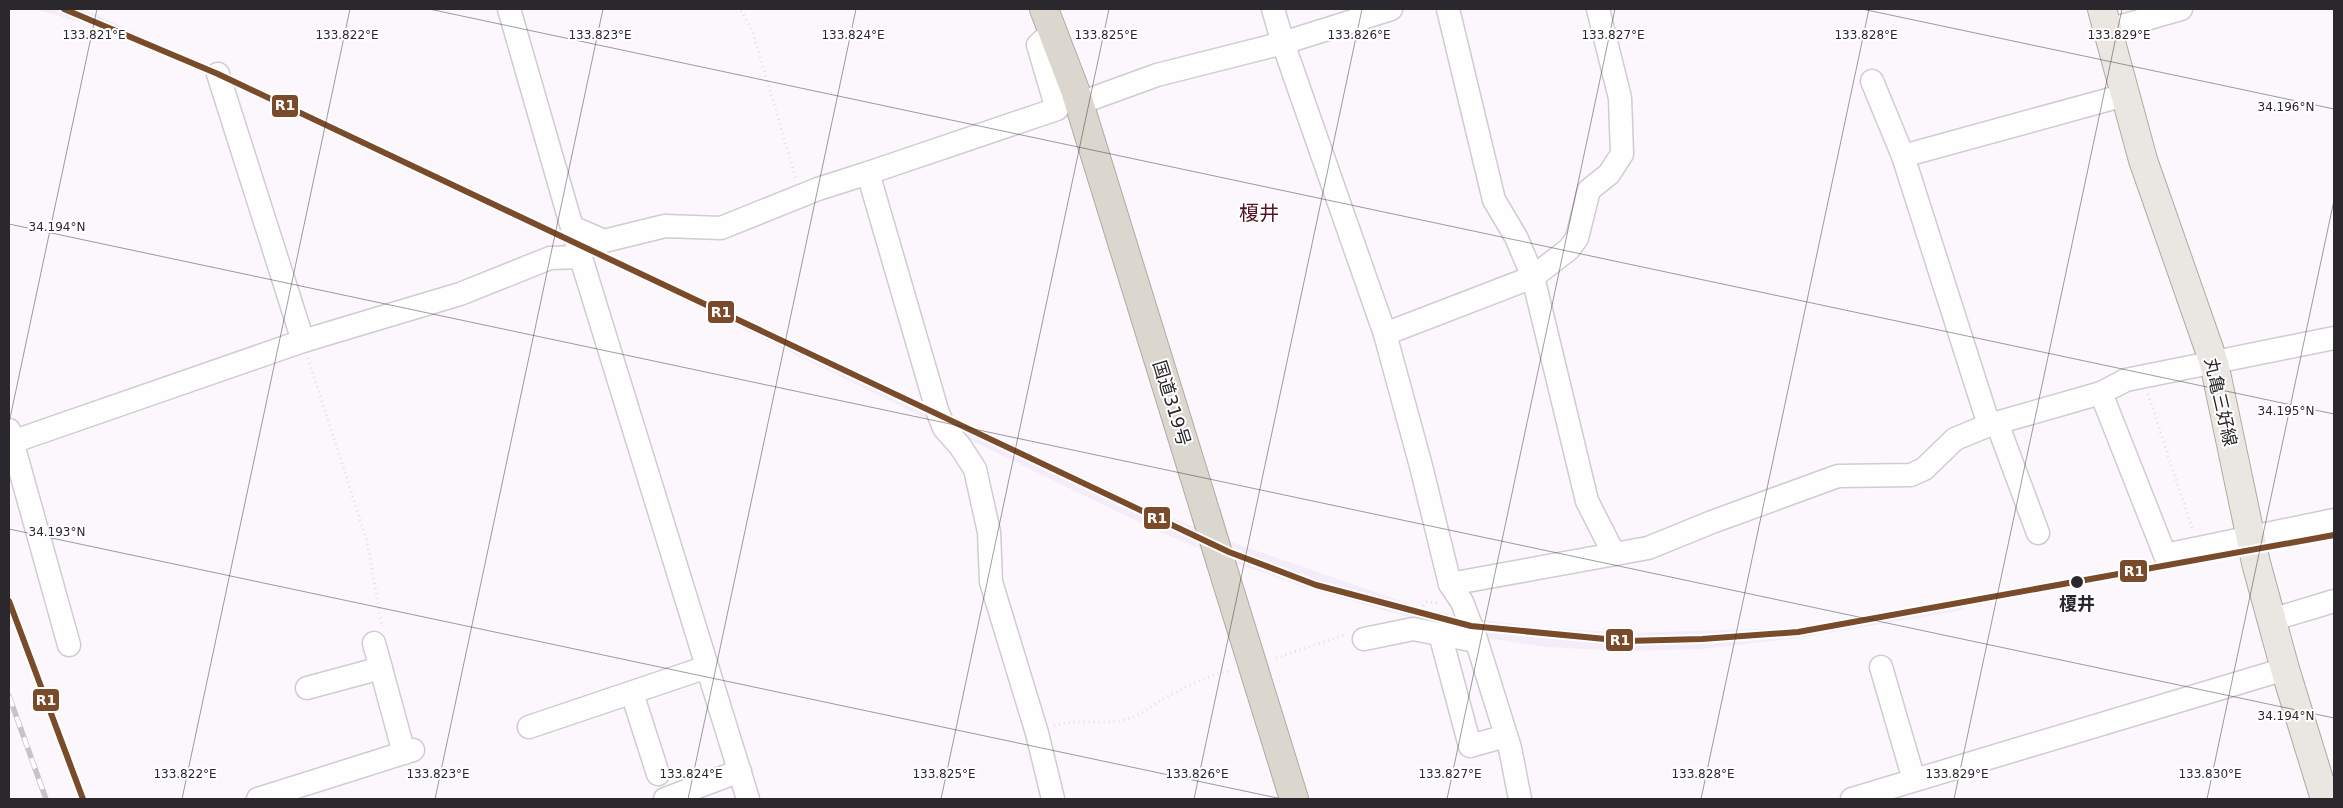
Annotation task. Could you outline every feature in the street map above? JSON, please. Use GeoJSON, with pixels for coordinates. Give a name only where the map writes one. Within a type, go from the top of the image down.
{"type":"FeatureCollection","features":[{"type":"Feature","properties":{"kind":"highway","name":"国道319号"},"geometry":{"type":"LineString","coordinates":[[1049,19],[1075,90],[1294,799]]}},
{"type":"Feature","properties":{"kind":"main road","name":"丸亀三好線"},"geometry":{"type":"LineString","coordinates":[[2105,19],[2143,160],[2214,363],[2251,537],[2271,620],[2326,799]]}},
{"type":"Feature","properties":{"kind":"street"},"geometry":{"type":"LineString","coordinates":[[509,9],[581,257],[748,799]]}},
{"type":"Feature","properties":{"kind":"street"},"geometry":{"type":"LineString","coordinates":[[1273,9],[1283,43],[1385,334],[1421,466],[1450,584],[1462,602],[1476,641],[1506,736],[1520,799]]}},
{"type":"Feature","properties":{"kind":"street"},"geometry":{"type":"LineString","coordinates":[[1090,99],[1157,75],[1283,43],[1391,9]]}},
{"type":"Feature","properties":{"kind":"street"},"geometry":{"type":"LineString","coordinates":[[1448,9],[1494,200],[1516,237],[1533,277],[1587,502],[1614,554]]}},
{"type":"Feature","properties":{"kind":"street"},"geometry":{"type":"LineString","coordinates":[[1385,334],[1533,277],[1569,249],[1577,238],[1589,190],[1609,174],[1622,154],[1620,98],[1598,9]]}},
{"type":"Feature","properties":{"kind":"street"},"geometry":{"type":"LineString","coordinates":[[2105,19],[2181,9]]}},
{"type":"Feature","properties":{"kind":"street"},"geometry":{"type":"LineString","coordinates":[[572,227],[604,242],[665,226],[721,228],[801,196],[1058,109],[1038,45],[1049,19]]}},
{"type":"Feature","properties":{"kind":"street"},"geometry":{"type":"LineString","coordinates":[[218,74],[303,341]]}},
{"type":"Feature","properties":{"kind":"street"},"geometry":{"type":"LineString","coordinates":[[1872,81],[1903,156],[1993,424],[2038,533]]}},
{"type":"Feature","properties":{"kind":"street"},"geometry":{"type":"LineString","coordinates":[[1903,156],[2125,95]]}},
{"type":"Feature","properties":{"kind":"street"},"geometry":{"type":"LineString","coordinates":[[868,173],[937,410],[944,428],[960,446],[975,469],[989,532],[991,582],[1037,733],[1053,799]]}},
{"type":"Feature","properties":{"kind":"street"},"geometry":{"type":"LineString","coordinates":[[69,645],[10,436],[303,341],[460,294],[550,258],[581,257]]}},
{"type":"Feature","properties":{"kind":"street"},"geometry":{"type":"LineString","coordinates":[[1450,584],[1648,548],[1712,522],[1838,476],[1911,475],[1924,470],[1954,439],[1993,424],[2101,393],[2126,380],[2334,338]]}},
{"type":"Feature","properties":{"kind":"street"},"geometry":{"type":"LineString","coordinates":[[2101,393],[2165,555],[2334,520]]}},
{"type":"Feature","properties":{"kind":"street"},"geometry":{"type":"LineString","coordinates":[[2271,620],[2334,601]]}},
{"type":"Feature","properties":{"kind":"street"},"geometry":{"type":"LineString","coordinates":[[1364,640],[1413,629],[1476,641]]}},
{"type":"Feature","properties":{"kind":"street"},"geometry":{"type":"LineString","coordinates":[[1440,634],[1470,746],[1506,736]]}},
{"type":"Feature","properties":{"kind":"street"},"geometry":{"type":"LineString","coordinates":[[258,799],[408,752],[380,668],[378,637]]}},
{"type":"Feature","properties":{"kind":"street"},"geometry":{"type":"LineString","coordinates":[[307,688],[380,668]]}},
{"type":"Feature","properties":{"kind":"street"},"geometry":{"type":"LineString","coordinates":[[529,727],[708,668]]}},
{"type":"Feature","properties":{"kind":"street"},"geometry":{"type":"LineString","coordinates":[[1881,668],[1914,780]]}},
{"type":"Feature","properties":{"kind":"street"},"geometry":{"type":"LineString","coordinates":[[1855,799],[2285,669]]}},
{"type":"Feature","properties":{"kind":"street"},"geometry":{"type":"LineString","coordinates":[[632,693],[658,774]]}},
{"type":"Feature","properties":{"kind":"street"},"geometry":{"type":"LineString","coordinates":[[665,799],[740,772]]}},
{"type":"Feature","properties":{"kind":"path"},"geometry":{"type":"LineString","coordinates":[[736,9],[742,12],[754,33],[801,196]]}},
{"type":"Feature","properties":{"kind":"path"},"geometry":{"type":"LineString","coordinates":[[303,341],[367,540],[378,637]]}},
{"type":"Feature","properties":{"kind":"path"},"geometry":{"type":"LineString","coordinates":[[2142,377],[2198,548]]}},
{"type":"Feature","properties":{"kind":"path"},"geometry":{"type":"LineString","coordinates":[[1037,733],[1059,724],[1128,719],[1142,713],[1160,701],[1201,682],[1234,671]]}},
{"type":"Feature","properties":{"kind":"shaded area"},"geometry":{"type":"Polygon","coordinates":[[[36,9],[81,9],[97,15],[1156,511],[1231,542],[1421,608],[1468,618],[1546,628],[1625,633],[1797,628],[1960,599],[1964,610],[1799,638],[1702,649],[1626,651],[1546,647],[1475,636],[1313,590],[1226,560],[1151,528],[589,254],[154,50],[93,26],[36,9]]]}},
{"type":"Feature","properties":{"kind":"railway"},"geometry":{"type":"LineString","coordinates":[[64,9],[218,74],[1229,552],[1316,585],[1471,626],[1626,641],[1702,639],[1798,632],[2334,535]]}},
{"type":"Feature","properties":{"kind":"railway"},"geometry":{"type":"LineString","coordinates":[[9,601],[83,799]]}},
{"type":"Feature","properties":{"kind":"railway"},"geometry":{"type":"LineString","coordinates":[[9,696],[46,799]]}},
{"type":"Feature","properties":{"kind":"transit line","name":"R1"},"geometry":{"type":"LineString","coordinates":[[64,9],[218,74],[1229,552],[1316,585],[1471,626],[1626,641],[1702,639],[1798,632],[2334,535]]}},
{"type":"Feature","properties":{"kind":"transit line","name":"R1"},"geometry":{"type":"LineString","coordinates":[[9,601],[83,799]]}},
{"type":"Feature","properties":{"kind":"place","name":"榎井"},"geometry":{"type":"Point","coordinates":[2077,582]}},
{"type":"Feature","properties":{"kind":"district","name":"榎井"},"geometry":{"type":"Point","coordinates":[1259,213]}}]}
